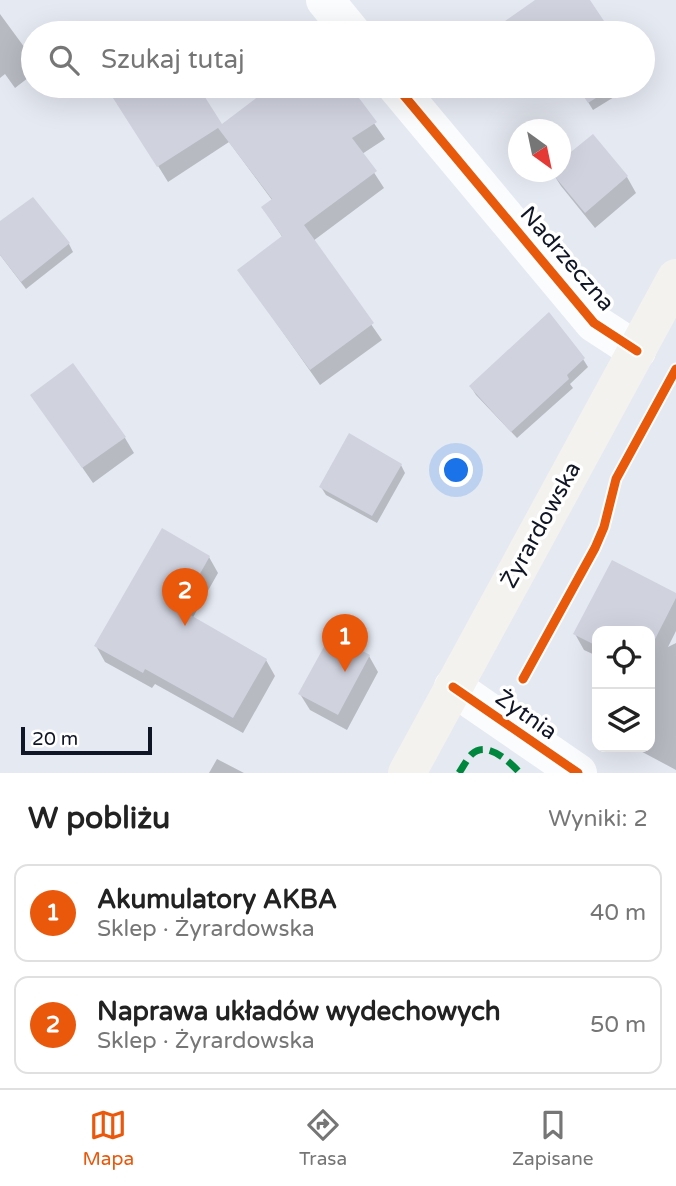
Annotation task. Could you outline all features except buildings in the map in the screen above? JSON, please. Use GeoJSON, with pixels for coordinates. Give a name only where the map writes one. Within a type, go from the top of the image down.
{"type":"FeatureCollection","features":[{"type":"Feature","properties":{"kind":"main road","name":"Żyrardowska"},"geometry":{"type":"LineString","coordinates":[[407,773],[676,278]]}},
{"type":"Feature","properties":{"kind":"street"},"geometry":{"type":"LineString","coordinates":[[325,0],[342,21]]}},
{"type":"Feature","properties":{"kind":"street","name":"Nadrzeczna"},"geometry":{"type":"LineString","coordinates":[[406,98],[594,323],[637,351]]}},
{"type":"Feature","properties":{"kind":"street","name":"Żytnia"},"geometry":{"type":"LineString","coordinates":[[453,687],[578,773]]}},
{"type":"Feature","properties":{"kind":"marked path"},"geometry":{"type":"LineString","coordinates":[[459,773],[478,750],[498,754],[520,773]]}},
{"type":"Feature","properties":{"kind":"cycle path"},"geometry":{"type":"LineString","coordinates":[[406,98],[594,323],[637,351]]}},
{"type":"Feature","properties":{"kind":"cycle path"},"geometry":{"type":"LineString","coordinates":[[523,679],[595,548],[604,527],[616,479],[676,369]]}},
{"type":"Feature","properties":{"kind":"cycle path"},"geometry":{"type":"LineString","coordinates":[[453,687],[578,773]]}},
{"type":"Feature","properties":{"kind":"place","name":"Naprawa układów wydechowych"},"geometry":{"type":"Point","coordinates":[185,626]}},
{"type":"Feature","properties":{"kind":"place","name":"Akumulatory AKBA"},"geometry":{"type":"Point","coordinates":[345,672]}}]}
